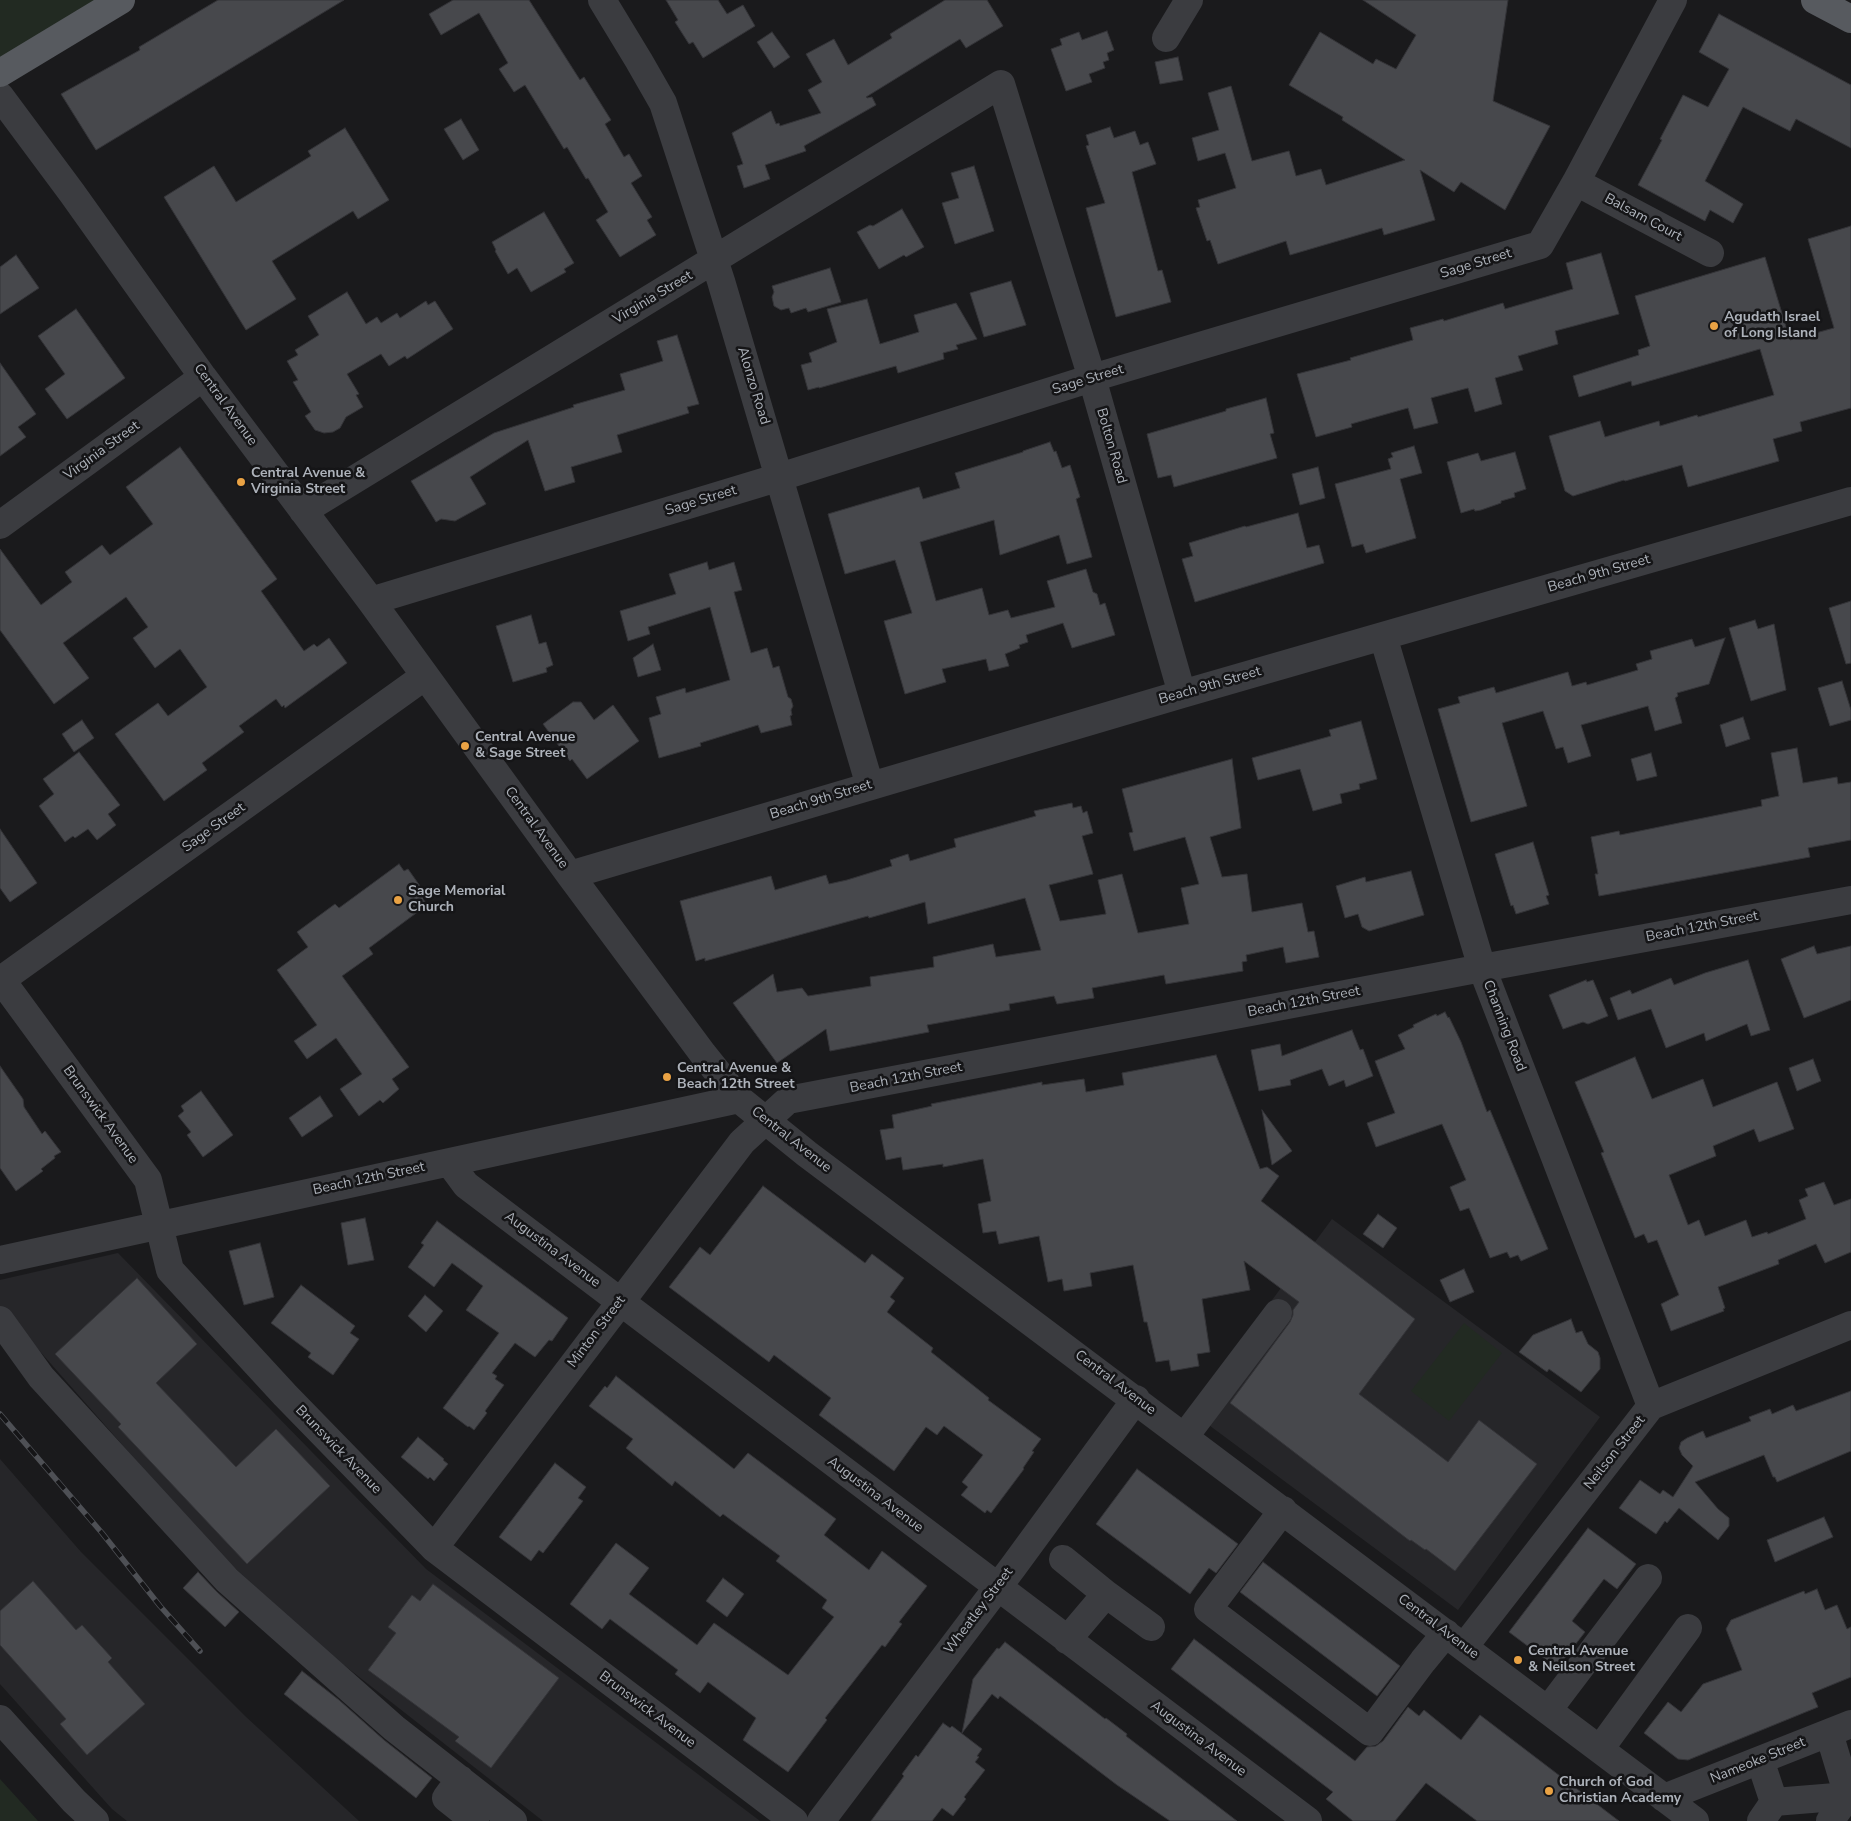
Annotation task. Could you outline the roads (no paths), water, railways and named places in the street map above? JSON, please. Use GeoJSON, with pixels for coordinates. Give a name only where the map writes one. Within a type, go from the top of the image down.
{"type":"FeatureCollection","features":[{"type":"Feature","properties":{"kind":"main road"},"geometry":{"type":"LineString","coordinates":[[0,73],[121,0]]}},
{"type":"Feature","properties":{"kind":"main road"},"geometry":{"type":"LineString","coordinates":[[1815,0],[1851,19]]}},
{"type":"Feature","properties":{"kind":"street","name":"Alonzo Road"},"geometry":{"type":"LineString","coordinates":[[602,0],[663,103],[715,260],[870,786]]}},
{"type":"Feature","properties":{"kind":"street"},"geometry":{"type":"LineString","coordinates":[[1166,38],[1189,0]]}},
{"type":"Feature","properties":{"kind":"street","name":"Sage Street"},"geometry":{"type":"LineString","coordinates":[[371,601],[780,477],[1092,378],[1540,245],[1576,182],[1673,0]]}},
{"type":"Feature","properties":{"kind":"street","name":"Virginia Street"},"geometry":{"type":"LineString","coordinates":[[303,511],[1001,84]]}},
{"type":"Feature","properties":{"kind":"street","name":"Bolton Road"},"geometry":{"type":"LineString","coordinates":[[1001,84],[1092,378],[1182,694]]}},
{"type":"Feature","properties":{"kind":"street","name":"Central Avenue"},"geometry":{"type":"LineString","coordinates":[[0,96],[570,875],[703,1054],[739,1099],[765,1121],[1695,1821]]}},
{"type":"Feature","properties":{"kind":"street","name":"Balsam Court"},"geometry":{"type":"LineString","coordinates":[[1576,182],[1710,254]]}},
{"type":"Feature","properties":{"kind":"street","name":"Virginia Street"},"geometry":{"type":"LineString","coordinates":[[0,525],[204,377]]}},
{"type":"Feature","properties":{"kind":"street","name":"Beach 9th Street"},"geometry":{"type":"LineString","coordinates":[[570,875],[1182,694],[1851,501]]}},
{"type":"Feature","properties":{"kind":"street","name":"Channing Road"},"geometry":{"type":"LineString","coordinates":[[1383,636],[1482,968],[1651,1406]]}},
{"type":"Feature","properties":{"kind":"street","name":"Sage Street"},"geometry":{"type":"LineString","coordinates":[[1,979],[425,676]]}},
{"type":"Feature","properties":{"kind":"street","name":"Beach 12th Street"},"geometry":{"type":"LineString","coordinates":[[765,1121],[788,1100],[1851,900]]}},
{"type":"Feature","properties":{"kind":"street","name":"Brunswick Avenue"},"geometry":{"type":"LineString","coordinates":[[1,979],[148,1180],[170,1270],[285,1395],[434,1548],[794,1821]]}},
{"type":"Feature","properties":{"kind":"street","name":"Beach 12th Street"},"geometry":{"type":"LineString","coordinates":[[0,1260],[739,1099]]}},
{"type":"Feature","properties":{"kind":"street","name":"Minton Street"},"geometry":{"type":"LineString","coordinates":[[434,1548],[742,1142],[765,1121]]}},
{"type":"Feature","properties":{"kind":"street","name":"Augustina Avenue"},"geometry":{"type":"LineString","coordinates":[[450,1162],[466,1185],[997,1588],[1308,1821]]}},
{"type":"Feature","properties":{"kind":"street"},"geometry":{"type":"LineString","coordinates":[[1185,1436],[1278,1313]]}},
{"type":"Feature","properties":{"kind":"street"},"geometry":{"type":"LineString","coordinates":[[0,1320],[41,1377],[227,1580],[394,1728],[513,1821]]}},
{"type":"Feature","properties":{"kind":"street","name":"Neilson Street"},"geometry":{"type":"LineString","coordinates":[[1283,1510],[1208,1609],[1370,1732],[1423,1661],[1455,1640],[1651,1406],[1851,1326]]}},
{"type":"Feature","properties":{"kind":"street","name":"Wheatley Street"},"geometry":{"type":"LineString","coordinates":[[821,1821],[997,1588],[1136,1399]]}},
{"type":"Feature","properties":{"kind":"street"},"geometry":{"type":"LineString","coordinates":[[1063,1560],[1152,1628]]}},
{"type":"Feature","properties":{"kind":"street"},"geometry":{"type":"LineString","coordinates":[[1548,1710],[1648,1578]]}},
{"type":"Feature","properties":{"kind":"street"},"geometry":{"type":"LineString","coordinates":[[1067,1640],[1106,1594]]}},
{"type":"Feature","properties":{"kind":"street"},"geometry":{"type":"LineString","coordinates":[[1600,1749],[1688,1628]]}},
{"type":"Feature","properties":{"kind":"street"},"geometry":{"type":"LineString","coordinates":[[0,1719],[95,1821]]}},
{"type":"Feature","properties":{"kind":"street"},"geometry":{"type":"LineString","coordinates":[[1830,1821],[1848,1796],[1840,1728]]}},
{"type":"Feature","properties":{"kind":"street","name":"Nameoke Street"},"geometry":{"type":"LineString","coordinates":[[1664,1798],[1840,1728]]}},
{"type":"Feature","properties":{"kind":"street"},"geometry":{"type":"LineString","coordinates":[[1760,1760],[1767,1812],[1848,1796]]}},
{"type":"Feature","properties":{"kind":"street"},"geometry":{"type":"LineString","coordinates":[[460,1779],[446,1798],[475,1821]]}},
{"type":"Feature","properties":{"kind":"railway"},"geometry":{"type":"LineString","coordinates":[[0,1414],[102,1533],[160,1606],[200,1651]]}},
{"type":"Feature","properties":{"kind":"place","name":"Agudath Israel of Long Island"},"geometry":{"type":"Point","coordinates":[1714,326]}},
{"type":"Feature","properties":{"kind":"place","name":"Central Avenue & Virginia Street"},"geometry":{"type":"Point","coordinates":[241,482]}},
{"type":"Feature","properties":{"kind":"place","name":"Central Avenue & Sage Street"},"geometry":{"type":"Point","coordinates":[465,746]}},
{"type":"Feature","properties":{"kind":"place","name":"Sage Memorial Church"},"geometry":{"type":"Point","coordinates":[398,900]}},
{"type":"Feature","properties":{"kind":"place","name":"Central Avenue & Beach 12th Street"},"geometry":{"type":"Point","coordinates":[667,1077]}},
{"type":"Feature","properties":{"kind":"place","name":"Central Avenue & Neilson Street"},"geometry":{"type":"Point","coordinates":[1518,1660]}},
{"type":"Feature","properties":{"kind":"place","name":"Church of God Christian Academy"},"geometry":{"type":"Point","coordinates":[1549,1791]}}]}
